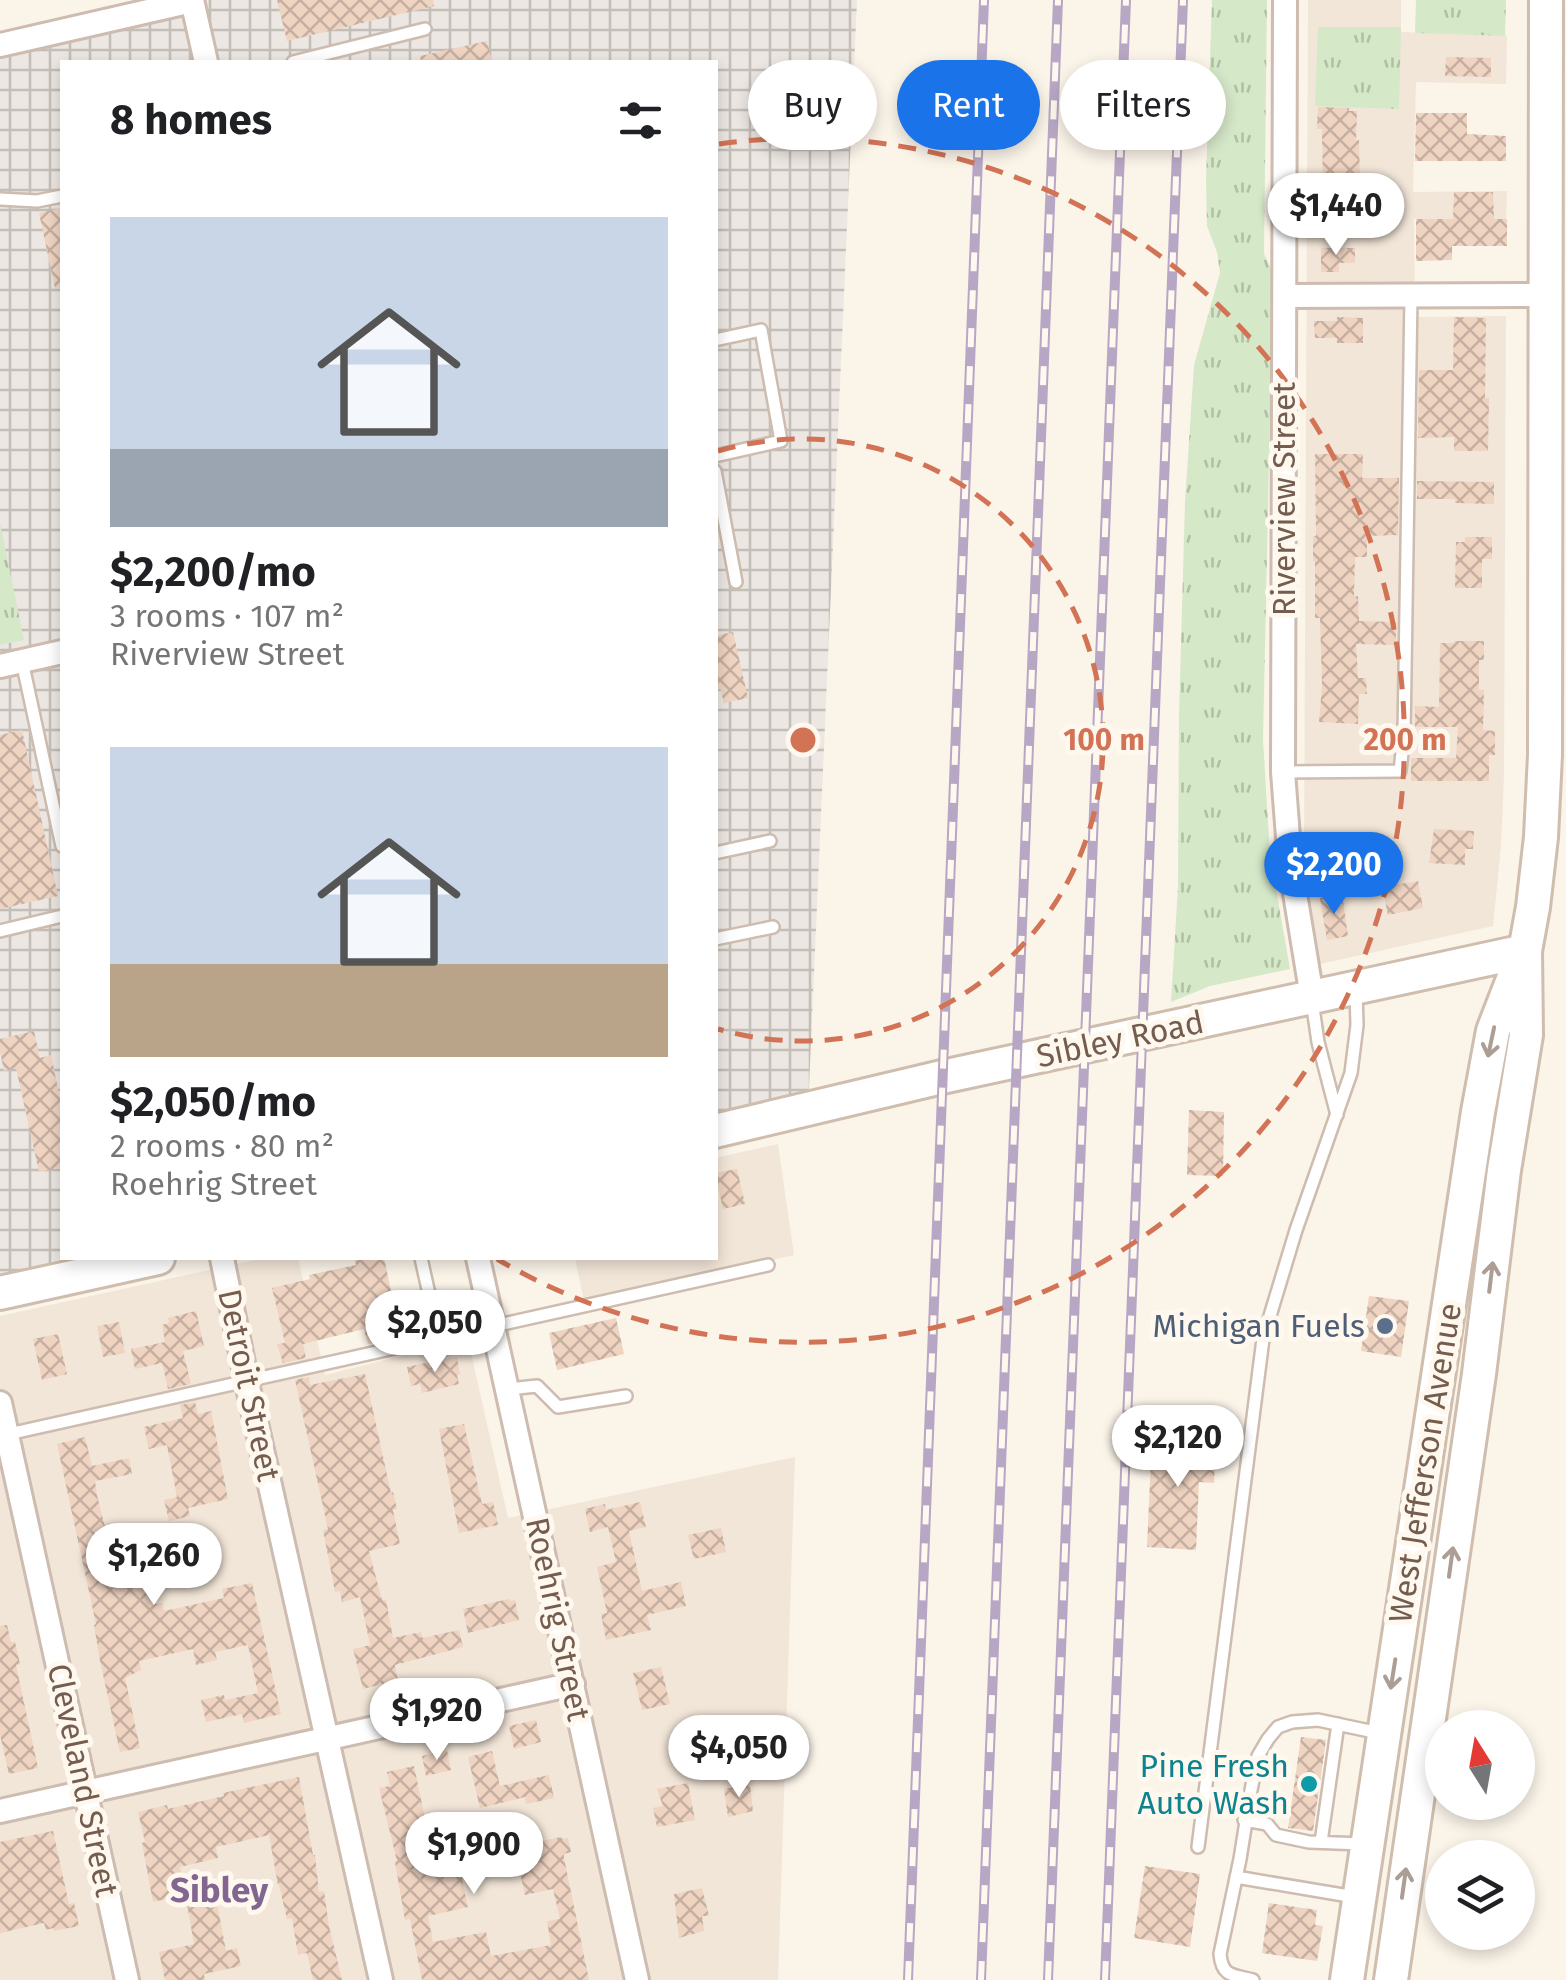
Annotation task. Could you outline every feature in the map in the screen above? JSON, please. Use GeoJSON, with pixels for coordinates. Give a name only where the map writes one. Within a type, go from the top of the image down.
{"type":"FeatureCollection","features":[{"type":"Feature","properties":{"kind":"main road","name":"West Jefferson Avenue"},"geometry":{"type":"LineString","coordinates":[[1391,1980],[1526,1035],[1525,951],[1533,907],[1544,783],[1546,0]]}},
{"type":"Feature","properties":{"kind":"main road","name":"West Jefferson Avenue"},"geometry":{"type":"LineString","coordinates":[[1347,1980],[1492,1031],[1525,951]]}},
{"type":"Feature","properties":{"kind":"main road","name":"Sibley Road"},"geometry":{"type":"LineString","coordinates":[[718,1130],[942,1077],[1525,951]]}},
{"type":"Feature","properties":{"kind":"main road"},"geometry":{"type":"LineString","coordinates":[[0,1293],[126,1261]]}},
{"type":"Feature","properties":{"kind":"main road"},"geometry":{"type":"LineString","coordinates":[[1440,1366],[1479,1374]]}},
{"type":"Feature","properties":{"kind":"main road"},"geometry":{"type":"LineString","coordinates":[[1381,1747],[1421,1766]]}},
{"type":"Feature","properties":{"kind":"street","name":"Riverview Street"},"geometry":{"type":"LineString","coordinates":[[1285,0],[1283,772],[1290,863],[1312,997]]}},
{"type":"Feature","properties":{"kind":"street"},"geometry":{"type":"LineString","coordinates":[[0,45],[192,1],[206,60]]}},
{"type":"Feature","properties":{"kind":"street"},"geometry":{"type":"LineString","coordinates":[[1285,296],[1545,295]]}},
{"type":"Feature","properties":{"kind":"street"},"geometry":{"type":"LineString","coordinates":[[11,664],[60,652]]}},
{"type":"Feature","properties":{"kind":"street","name":"Detroit Street"},"geometry":{"type":"LineString","coordinates":[[222,1260],[381,1980]]}},
{"type":"Feature","properties":{"kind":"street","name":"Roehrig Street"},"geometry":{"type":"LineString","coordinates":[[478,1260],[637,1980]]}},
{"type":"Feature","properties":{"kind":"street","name":"Cleveland Street"},"geometry":{"type":"LineString","coordinates":[[0,1404],[3,1435],[128,1980]]}},
{"type":"Feature","properties":{"kind":"street"},"geometry":{"type":"LineString","coordinates":[[0,1811],[573,1684]]}},
{"type":"Feature","properties":{"kind":"lane"},"geometry":{"type":"LineString","coordinates":[[301,60],[425,30]]}},
{"type":"Feature","properties":{"kind":"lane"},"geometry":{"type":"LineString","coordinates":[[0,199],[37,201],[60,196]]}},
{"type":"Feature","properties":{"kind":"lane"},"geometry":{"type":"LineString","coordinates":[[1283,772],[1400,770],[1404,734],[1411,296]]}},
{"type":"Feature","properties":{"kind":"lane"},"geometry":{"type":"LineString","coordinates":[[718,339],[761,330],[781,441],[718,455]]}},
{"type":"Feature","properties":{"kind":"lane"},"geometry":{"type":"LineString","coordinates":[[718,510],[736,582]]}},
{"type":"Feature","properties":{"kind":"lane"},"geometry":{"type":"LineString","coordinates":[[11,664],[60,839]]}},
{"type":"Feature","properties":{"kind":"lane"},"geometry":{"type":"LineString","coordinates":[[718,853],[770,840]]}},
{"type":"Feature","properties":{"kind":"lane"},"geometry":{"type":"LineString","coordinates":[[0,931],[60,916]]}},
{"type":"Feature","properties":{"kind":"lane"},"geometry":{"type":"LineString","coordinates":[[718,938],[773,927]]}},
{"type":"Feature","properties":{"kind":"lane"},"geometry":{"type":"LineString","coordinates":[[1198,1847],[1263,1339],[1351,1073],[1356,988]]}},
{"type":"Feature","properties":{"kind":"lane"},"geometry":{"type":"LineString","coordinates":[[1312,997],[1318,1042],[1336,1114]]}},
{"type":"Feature","properties":{"kind":"lane"},"geometry":{"type":"LineString","coordinates":[[421,1260],[439,1340]]}},
{"type":"Feature","properties":{"kind":"lane"},"geometry":{"type":"LineString","coordinates":[[3,1435],[768,1265]]}},
{"type":"Feature","properties":{"kind":"lane"},"geometry":{"type":"LineString","coordinates":[[508,1389],[538,1386],[558,1407],[626,1396]]}},
{"type":"Feature","properties":{"kind":"lane"},"geometry":{"type":"LineString","coordinates":[[1252,1980],[1228,1977],[1221,1967],[1220,1954],[1258,1756],[1278,1727],[1318,1720],[1338,1724],[1381,1747]]}},
{"type":"Feature","properties":{"kind":"lane"},"geometry":{"type":"LineString","coordinates":[[1321,1842],[1338,1724]]}},
{"type":"Feature","properties":{"kind":"lane"},"geometry":{"type":"LineString","coordinates":[[1244,1820],[1268,1824],[1276,1835],[1367,1844]]}},
{"type":"Feature","properties":{"kind":"lane"},"geometry":{"type":"LineString","coordinates":[[1236,1877],[1359,1898]]}},
{"type":"Feature","properties":{"kind":"shaded area"},"geometry":{"type":"Polygon","coordinates":[[[192,0],[857,0],[854,60],[748,60],[748,150],[850,150],[808,1110],[718,1130],[718,60],[60,60],[60,1260],[149,1260],[0,1293],[0,45],[192,0]]]}},
{"type":"Feature","properties":{"kind":"shaded area"},"geometry":{"type":"Polygon","coordinates":[[[1308,0],[1401,0],[1401,32],[1507,36],[1506,84],[1416,82],[1413,192],[1507,191],[1506,219],[1414,219],[1415,317],[1506,316],[1504,776],[1493,926],[1320,964],[1304,855],[1308,0]]]}},
{"type":"Feature","properties":{"kind":"shaded area"},"geometry":{"type":"Polygon","coordinates":[[[778,1144],[794,1255],[584,1301],[575,1260],[718,1260],[718,1157],[778,1144]]]}},
{"type":"Feature","properties":{"kind":"shaded area"},"geometry":{"type":"Polygon","coordinates":[[[255,1260],[298,1260],[325,1375],[468,1339],[508,1518],[795,1457],[778,1980],[0,1980],[0,1316],[255,1260]]]}},
{"type":"Feature","properties":{"kind":"green space"},"geometry":{"type":"Polygon","coordinates":[[[1212,0],[1267,0],[1264,254],[1273,273],[1263,740],[1270,855],[1290,969],[1210,986],[1171,1002],[1178,887],[1185,502],[1194,365],[1220,273],[1207,226],[1207,150],[1226,150],[1226,60],[1210,60],[1212,0]]]}},
{"type":"Feature","properties":{"kind":"green space"},"geometry":{"type":"Polygon","coordinates":[[[1416,0],[1506,0],[1505,36],[1415,33],[1416,0]]]}},
{"type":"Feature","properties":{"kind":"green space"},"geometry":{"type":"Polygon","coordinates":[[[1318,27],[1401,27],[1399,109],[1315,106],[1318,27]]]}},
{"type":"Feature","properties":{"kind":"green space"},"geometry":{"type":"Polygon","coordinates":[[[0,523],[24,640],[0,645],[0,523]]]}},
{"type":"Feature","properties":{"kind":"building"},"geometry":{"type":"Polygon","coordinates":[[[277,0],[433,0],[434,6],[287,41],[277,0]]]}},
{"type":"Feature","properties":{"kind":"building"},"geometry":{"type":"Polygon","coordinates":[[[487,41],[492,60],[421,60],[420,56],[487,41]]]}},
{"type":"Feature","properties":{"kind":"building"},"geometry":{"type":"Polygon","coordinates":[[[1446,57],[1491,58],[1491,77],[1445,76],[1446,57]]]}},
{"type":"Feature","properties":{"kind":"building"},"geometry":{"type":"Polygon","coordinates":[[[1318,107],[1357,111],[1356,140],[1366,215],[1316,214],[1316,196],[1323,196],[1318,107]]]}},
{"type":"Feature","properties":{"kind":"building"},"geometry":{"type":"Polygon","coordinates":[[[1416,113],[1467,113],[1467,134],[1506,136],[1506,161],[1415,161],[1416,113]]]}},
{"type":"Feature","properties":{"kind":"building"},"geometry":{"type":"Polygon","coordinates":[[[1454,192],[1493,192],[1494,219],[1507,219],[1507,246],[1452,246],[1452,260],[1416,261],[1416,219],[1453,219],[1454,192]]]}},
{"type":"Feature","properties":{"kind":"building"},"geometry":{"type":"Polygon","coordinates":[[[60,208],[60,287],[55,288],[39,213],[60,208]]]}},
{"type":"Feature","properties":{"kind":"building"},"geometry":{"type":"Polygon","coordinates":[[[1321,248],[1355,248],[1355,263],[1339,263],[1339,272],[1321,272],[1321,248]]]}},
{"type":"Feature","properties":{"kind":"building"},"geometry":{"type":"Polygon","coordinates":[[[1337,317],[1363,318],[1363,343],[1315,338],[1314,321],[1337,321],[1337,317]]]}},
{"type":"Feature","properties":{"kind":"building"},"geometry":{"type":"Polygon","coordinates":[[[1454,317],[1486,318],[1488,451],[1454,451],[1454,437],[1418,438],[1419,370],[1453,370],[1454,317]]]}},
{"type":"Feature","properties":{"kind":"building"},"geometry":{"type":"Polygon","coordinates":[[[1315,454],[1363,454],[1362,478],[1399,478],[1398,535],[1367,536],[1367,557],[1355,557],[1354,597],[1358,596],[1359,621],[1396,622],[1396,645],[1356,644],[1358,678],[1366,678],[1367,694],[1359,694],[1358,724],[1319,722],[1320,618],[1315,618],[1313,561],[1315,454]]]}},
{"type":"Feature","properties":{"kind":"building"},"geometry":{"type":"Polygon","coordinates":[[[1417,481],[1494,482],[1494,504],[1417,499],[1417,481]]]}},
{"type":"Feature","properties":{"kind":"building"},"geometry":{"type":"Polygon","coordinates":[[[1465,537],[1492,537],[1492,559],[1482,559],[1482,588],[1455,588],[1456,542],[1465,542],[1465,537]]]}},
{"type":"Feature","properties":{"kind":"building"},"geometry":{"type":"Polygon","coordinates":[[[733,632],[748,698],[724,703],[718,688],[718,635],[733,632]]]}},
{"type":"Feature","properties":{"kind":"building"},"geometry":{"type":"Polygon","coordinates":[[[1484,641],[1484,660],[1479,660],[1479,690],[1484,690],[1483,730],[1495,731],[1495,755],[1489,755],[1489,781],[1411,781],[1411,758],[1456,758],[1458,727],[1415,727],[1415,706],[1439,707],[1440,643],[1484,641]]]}},
{"type":"Feature","properties":{"kind":"building"},"geometry":{"type":"Polygon","coordinates":[[[22,730],[58,896],[0,909],[0,735],[22,730]]]}},
{"type":"Feature","properties":{"kind":"building"},"geometry":{"type":"Polygon","coordinates":[[[1434,829],[1474,831],[1473,849],[1465,849],[1465,865],[1429,863],[1434,829]]]}},
{"type":"Feature","properties":{"kind":"building"},"geometry":{"type":"Polygon","coordinates":[[[1418,881],[1423,908],[1388,915],[1382,887],[1418,881]]]}},
{"type":"Feature","properties":{"kind":"building"},"geometry":{"type":"Polygon","coordinates":[[[1342,894],[1348,936],[1327,940],[1320,898],[1342,894]]]}},
{"type":"Feature","properties":{"kind":"building"},"geometry":{"type":"Polygon","coordinates":[[[34,1031],[40,1058],[51,1055],[60,1098],[60,1167],[39,1172],[16,1068],[4,1071],[0,1039],[34,1031]]]}},
{"type":"Feature","properties":{"kind":"building"},"geometry":{"type":"Polygon","coordinates":[[[1189,1110],[1224,1112],[1223,1176],[1187,1175],[1189,1110]]]}},
{"type":"Feature","properties":{"kind":"building"},"geometry":{"type":"Polygon","coordinates":[[[737,1169],[745,1204],[723,1209],[718,1172],[737,1169]]]}},
{"type":"Feature","properties":{"kind":"building"},"geometry":{"type":"Polygon","coordinates":[[[355,1260],[384,1260],[401,1337],[368,1344],[364,1329],[303,1344],[306,1358],[283,1363],[277,1344],[285,1343],[272,1288],[356,1265],[355,1260]]]}},
{"type":"Feature","properties":{"kind":"building","name":"Michigan Fuels"},"geometry":{"type":"Polygon","coordinates":[[[1369,1296],[1409,1301],[1401,1357],[1361,1351],[1369,1296]]]}},
{"type":"Feature","properties":{"kind":"building"},"geometry":{"type":"Polygon","coordinates":[[[196,1311],[204,1346],[183,1351],[191,1384],[168,1389],[162,1363],[135,1369],[131,1349],[165,1342],[162,1325],[169,1323],[168,1318],[196,1311]]]}},
{"type":"Feature","properties":{"kind":"building"},"geometry":{"type":"Polygon","coordinates":[[[616,1318],[624,1354],[557,1370],[549,1333],[616,1318]]]}},
{"type":"Feature","properties":{"kind":"building"},"geometry":{"type":"Polygon","coordinates":[[[119,1322],[125,1353],[103,1357],[97,1326],[119,1322]]]}},
{"type":"Feature","properties":{"kind":"building"},"geometry":{"type":"Polygon","coordinates":[[[58,1334],[67,1374],[42,1380],[33,1339],[58,1334]]]}},
{"type":"Feature","properties":{"kind":"building"},"geometry":{"type":"Polygon","coordinates":[[[454,1357],[459,1384],[422,1393],[420,1384],[411,1386],[407,1367],[454,1357]]]}},
{"type":"Feature","properties":{"kind":"building"},"geometry":{"type":"Polygon","coordinates":[[[365,1374],[397,1509],[393,1510],[400,1544],[369,1551],[382,1600],[386,1600],[393,1638],[421,1632],[422,1638],[459,1630],[463,1647],[395,1665],[398,1680],[363,1689],[353,1649],[370,1645],[360,1597],[342,1602],[340,1591],[335,1592],[323,1530],[328,1529],[295,1380],[309,1377],[310,1385],[365,1374]]]}},
{"type":"Feature","properties":{"kind":"building"},"geometry":{"type":"Polygon","coordinates":[[[195,1402],[198,1414],[211,1411],[228,1499],[188,1508],[190,1516],[169,1521],[164,1500],[177,1497],[167,1445],[149,1449],[144,1427],[183,1418],[180,1405],[195,1402]]]}},
{"type":"Feature","properties":{"kind":"building"},"geometry":{"type":"Polygon","coordinates":[[[464,1424],[482,1504],[493,1502],[498,1525],[459,1533],[439,1429],[464,1424]]]}},
{"type":"Feature","properties":{"kind":"building"},"geometry":{"type":"Polygon","coordinates":[[[1152,1436],[1216,1440],[1214,1483],[1199,1482],[1196,1550],[1147,1547],[1152,1436]]]}},
{"type":"Feature","properties":{"kind":"building"},"geometry":{"type":"Polygon","coordinates":[[[85,1437],[92,1466],[129,1458],[132,1474],[95,1481],[97,1495],[108,1539],[141,1531],[156,1604],[162,1603],[164,1611],[224,1598],[222,1589],[252,1583],[281,1714],[244,1723],[242,1714],[206,1722],[201,1700],[258,1693],[248,1645],[215,1652],[217,1660],[196,1665],[193,1649],[139,1661],[141,1670],[125,1678],[140,1748],[120,1752],[57,1444],[85,1437]]]}},
{"type":"Feature","properties":{"kind":"building"},"geometry":{"type":"Polygon","coordinates":[[[640,1502],[646,1527],[629,1531],[642,1591],[681,1582],[686,1606],[647,1615],[651,1630],[606,1640],[601,1614],[607,1613],[597,1567],[616,1562],[608,1527],[590,1532],[585,1509],[605,1504],[606,1510],[640,1502]]]}},
{"type":"Feature","properties":{"kind":"building"},"geometry":{"type":"Polygon","coordinates":[[[721,1528],[726,1552],[694,1559],[688,1535],[721,1528]]]}},
{"type":"Feature","properties":{"kind":"building"},"geometry":{"type":"Polygon","coordinates":[[[515,1600],[519,1620],[468,1633],[463,1609],[515,1600]]]}},
{"type":"Feature","properties":{"kind":"building"},"geometry":{"type":"Polygon","coordinates":[[[7,1625],[20,1664],[16,1665],[38,1768],[9,1774],[0,1735],[0,1626],[7,1625]]]}},
{"type":"Feature","properties":{"kind":"building"},"geometry":{"type":"Polygon","coordinates":[[[661,1667],[670,1704],[642,1710],[633,1673],[661,1667]]]}},
{"type":"Feature","properties":{"kind":"building"},"geometry":{"type":"Polygon","coordinates":[[[536,1720],[541,1742],[514,1749],[509,1726],[536,1720]]]}},
{"type":"Feature","properties":{"kind":"building","name":"Pine Fresh Auto Wash"},"geometry":{"type":"Polygon","coordinates":[[[1301,1737],[1326,1740],[1313,1831],[1288,1828],[1301,1737]]]}},
{"type":"Feature","properties":{"kind":"building"},"geometry":{"type":"Polygon","coordinates":[[[447,1750],[451,1770],[426,1776],[422,1756],[447,1750]]]}},
{"type":"Feature","properties":{"kind":"building"},"geometry":{"type":"Polygon","coordinates":[[[492,1751],[500,1786],[549,1775],[554,1798],[526,1804],[525,1797],[480,1808],[468,1757],[492,1751]]]}},
{"type":"Feature","properties":{"kind":"building"},"geometry":{"type":"Polygon","coordinates":[[[414,1766],[427,1828],[458,1820],[463,1840],[454,1842],[468,1907],[428,1916],[433,1942],[486,1932],[491,1956],[551,1945],[547,1921],[560,1919],[553,1889],[525,1895],[514,1846],[568,1838],[571,1852],[564,1854],[564,1858],[589,1980],[422,1980],[410,1919],[405,1920],[397,1861],[379,1788],[390,1786],[387,1772],[414,1766]]]}},
{"type":"Feature","properties":{"kind":"building"},"geometry":{"type":"Polygon","coordinates":[[[299,1777],[319,1892],[324,1891],[342,1980],[313,1980],[307,1953],[298,1955],[269,1835],[216,1847],[218,1858],[180,1867],[187,1894],[153,1902],[138,1812],[167,1805],[168,1809],[299,1777]]]}},
{"type":"Feature","properties":{"kind":"building"},"geometry":{"type":"Polygon","coordinates":[[[688,1783],[695,1820],[657,1827],[653,1808],[663,1806],[657,1789],[688,1783]]]}},
{"type":"Feature","properties":{"kind":"building"},"geometry":{"type":"Polygon","coordinates":[[[750,1784],[753,1811],[728,1817],[724,1789],[750,1784]]]}},
{"type":"Feature","properties":{"kind":"building"},"geometry":{"type":"Polygon","coordinates":[[[53,1831],[69,1904],[74,1903],[79,1926],[54,1931],[46,1930],[44,1923],[0,1933],[0,1842],[53,1831]]]}},
{"type":"Feature","properties":{"kind":"building"},"geometry":{"type":"Polygon","coordinates":[[[1145,1866],[1200,1874],[1190,1947],[1134,1938],[1145,1866]]]}},
{"type":"Feature","properties":{"kind":"building"},"geometry":{"type":"Polygon","coordinates":[[[702,1888],[709,1916],[702,1916],[704,1931],[679,1938],[674,1894],[702,1888]]]}},
{"type":"Feature","properties":{"kind":"building"},"geometry":{"type":"Polygon","coordinates":[[[216,1898],[226,1951],[237,1948],[241,1966],[204,1974],[205,1980],[165,1980],[159,1952],[194,1944],[187,1904],[216,1898]]]}},
{"type":"Feature","properties":{"kind":"building"},"geometry":{"type":"Polygon","coordinates":[[[1269,1903],[1317,1910],[1315,1925],[1323,1926],[1317,1961],[1262,1953],[1269,1903]]]}},
{"type":"Feature","properties":{"kind":"railway"},"geometry":{"type":"LineString","coordinates":[[908,1980],[984,0]]}},
{"type":"Feature","properties":{"kind":"railway"},"geometry":{"type":"LineString","coordinates":[[981,1980],[1058,0]]}},
{"type":"Feature","properties":{"kind":"railway"},"geometry":{"type":"LineString","coordinates":[[1048,1980],[1126,0]]}},
{"type":"Feature","properties":{"kind":"railway"},"geometry":{"type":"LineString","coordinates":[[1105,1980],[1183,0]]}},
{"type":"Feature","properties":{"kind":"place","name":"Michigan Fuels"},"geometry":{"type":"Point","coordinates":[1385,1326]}},
{"type":"Feature","properties":{"kind":"place","name":"Pine Fresh Auto Wash"},"geometry":{"type":"Point","coordinates":[1309,1784]}},
{"type":"Feature","properties":{"kind":"district","name":"Sibley"},"geometry":{"type":"Point","coordinates":[219,1890]}}]}
